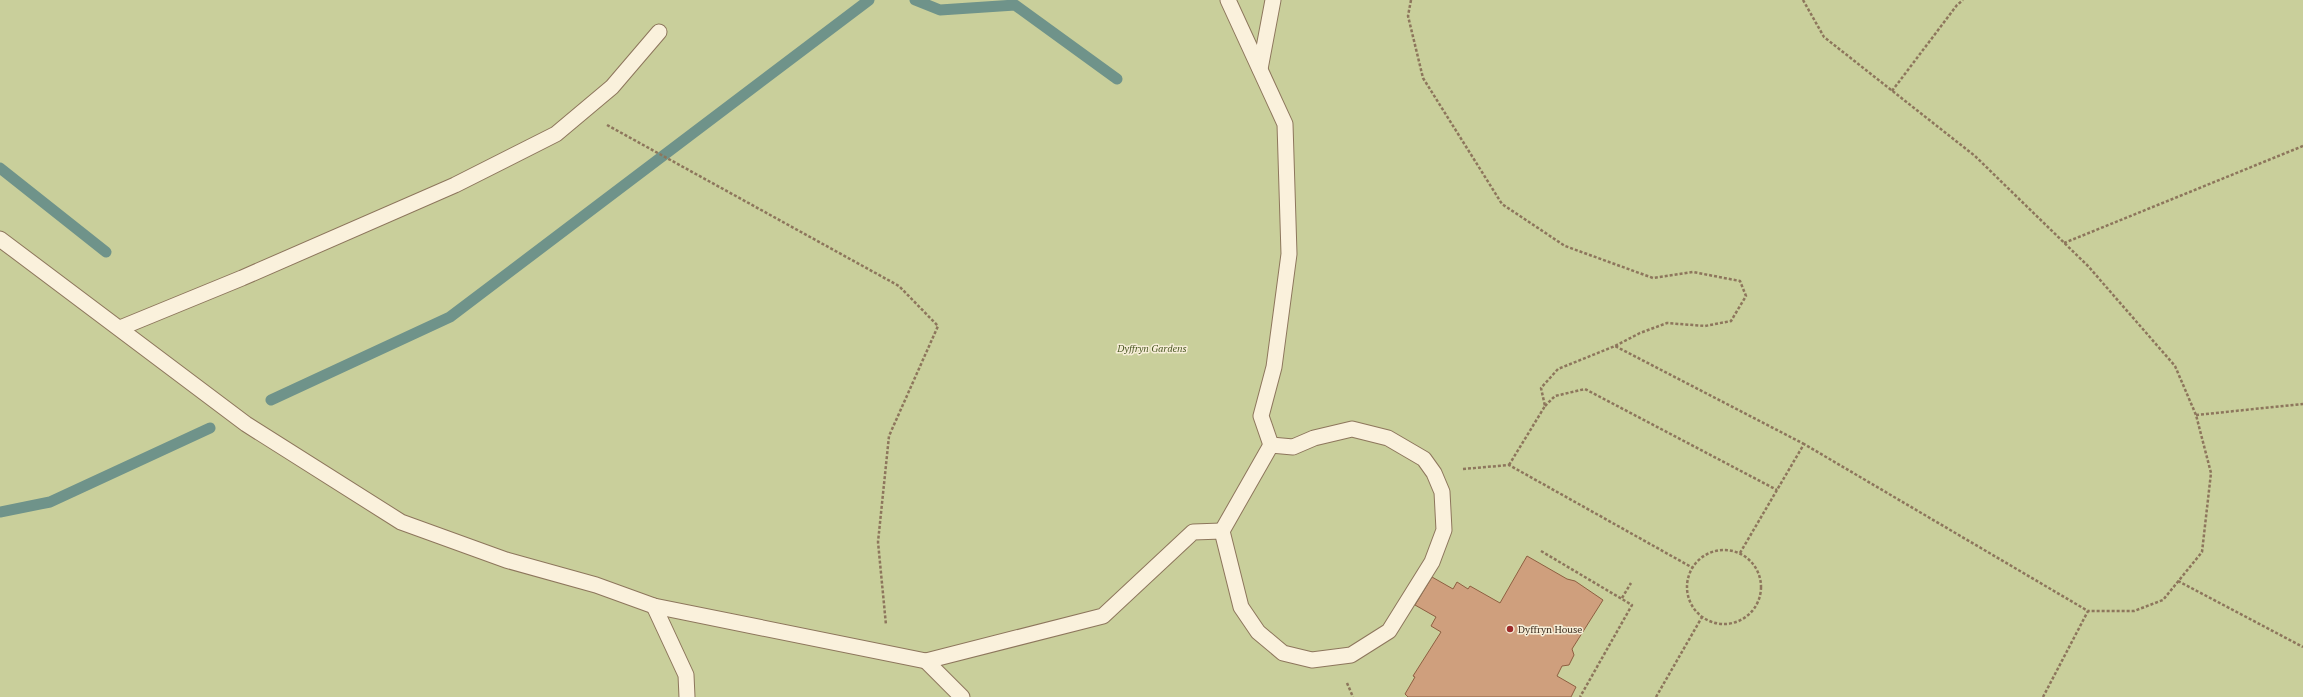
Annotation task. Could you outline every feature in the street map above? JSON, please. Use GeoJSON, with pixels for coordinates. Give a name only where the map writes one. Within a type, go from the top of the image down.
{"type":"FeatureCollection","features":[{"type":"Feature","properties":{"kind":"lane"},"geometry":{"type":"LineString","coordinates":[[1228,0],[1285,124],[1289,254],[1274,367],[1261,416],[1271,445],[1222,531],[1241,607],[1258,632],[1283,652],[1312,660],[1351,655],[1389,631],[1432,562],[1444,530],[1442,492],[1434,473],[1424,459],[1388,438],[1352,429],[1314,438],[1293,447],[1271,445]]}},
{"type":"Feature","properties":{"kind":"lane"},"geometry":{"type":"LineString","coordinates":[[1260,69],[1273,0]]}},
{"type":"Feature","properties":{"kind":"lane"},"geometry":{"type":"LineString","coordinates":[[120,328],[242,278],[455,185],[556,134],[612,87],[659,32]]}},
{"type":"Feature","properties":{"kind":"lane"},"geometry":{"type":"LineString","coordinates":[[0,239],[246,424],[401,522],[506,560],[596,585],[654,606],[926,661],[1103,616],[1193,532],[1222,531]]}},
{"type":"Feature","properties":{"kind":"lane"},"geometry":{"type":"LineString","coordinates":[[654,606],[686,675],[687,697]]}},
{"type":"Feature","properties":{"kind":"lane"},"geometry":{"type":"LineString","coordinates":[[926,661],[962,697]]}},
{"type":"Feature","properties":{"kind":"path"},"geometry":{"type":"LineString","coordinates":[[1411,0],[1408,16],[1424,78],[1502,204],[1565,246],[1653,278],[1694,272],[1740,281],[1746,296],[1731,321],[1705,326],[1667,323],[1640,333],[1615,346],[1558,369],[1541,388],[1545,406]]}},
{"type":"Feature","properties":{"kind":"path"},"geometry":{"type":"LineString","coordinates":[[1615,346],[1804,444],[2088,611],[2134,611],[2163,600],[2202,552],[2211,473],[2196,416],[2175,366],[2088,266],[1975,156],[1824,37],[1803,0]]}},
{"type":"Feature","properties":{"kind":"path"},"geometry":{"type":"LineString","coordinates":[[1892,91],[1957,5],[1963,0]]}},
{"type":"Feature","properties":{"kind":"path"},"geometry":{"type":"LineString","coordinates":[[583,112],[899,286],[938,326],[889,436],[878,542],[888,654]]}},
{"type":"Feature","properties":{"kind":"path"},"geometry":{"type":"LineString","coordinates":[[2064,243],[2303,146]]}},
{"type":"Feature","properties":{"kind":"path"},"geometry":{"type":"LineString","coordinates":[[1509,465],[1545,406],[1556,396],[1586,389],[1778,490]]}},
{"type":"Feature","properties":{"kind":"path"},"geometry":{"type":"LineString","coordinates":[[2196,416],[2303,404]]}},
{"type":"Feature","properties":{"kind":"path"},"geometry":{"type":"LineString","coordinates":[[1740,553],[1804,444]]}},
{"type":"Feature","properties":{"kind":"path"},"geometry":{"type":"LineString","coordinates":[[1434,473],[1485,466],[1509,465],[1693,568]]}},
{"type":"Feature","properties":{"kind":"path"},"geometry":{"type":"LineString","coordinates":[[1728,549],[1740,553],[1751,560],[1758,570],[1762,582],[1761,594],[1756,606],[1748,615],[1738,622],[1725,624],[1713,622],[1702,617],[1694,608],[1688,597],[1687,585],[1693,568],[1705,555],[1716,550],[1728,549]]}},
{"type":"Feature","properties":{"kind":"path"},"geometry":{"type":"LineString","coordinates":[[1540,551],[1632,605],[1580,697]]}},
{"type":"Feature","properties":{"kind":"path"},"geometry":{"type":"LineString","coordinates":[[2178,581],[2303,647]]}},
{"type":"Feature","properties":{"kind":"path"},"geometry":{"type":"LineString","coordinates":[[1622,598],[1631,583]]}},
{"type":"Feature","properties":{"kind":"path"},"geometry":{"type":"LineString","coordinates":[[2044,696],[2088,611]]}},
{"type":"Feature","properties":{"kind":"path"},"geometry":{"type":"LineString","coordinates":[[1656,697],[1702,617]]}},
{"type":"Feature","properties":{"kind":"green space","name":"Dyffryn Gardens"},"geometry":{"type":"Polygon","coordinates":[[[0,0],[2303,0],[2303,697],[0,697],[0,0]]]}},
{"type":"Feature","properties":{"kind":"building","name":"Dyffryn House"},"geometry":{"type":"Polygon","coordinates":[[[1527,556],[1567,579],[1575,581],[1603,600],[1572,649],[1574,655],[1569,665],[1562,666],[1557,676],[1576,687],[1571,697],[1408,697],[1405,694],[1415,677],[1413,676],[1441,632],[1431,626],[1436,617],[1415,605],[1432,577],[1453,589],[1457,582],[1468,589],[1470,586],[1500,603],[1527,556]]]}},
{"type":"Feature","properties":{"kind":"waterway"},"geometry":{"type":"LineString","coordinates":[[271,400],[450,317],[869,0]]}},
{"type":"Feature","properties":{"kind":"waterway"},"geometry":{"type":"LineString","coordinates":[[915,0],[940,10],[1015,5],[1117,79]]}},
{"type":"Feature","properties":{"kind":"waterway"},"geometry":{"type":"LineString","coordinates":[[0,168],[106,252]]}},
{"type":"Feature","properties":{"kind":"waterway"},"geometry":{"type":"LineString","coordinates":[[0,512],[50,502],[210,428]]}},
{"type":"Feature","properties":{"kind":"place","name":"Dyffryn House"},"geometry":{"type":"Point","coordinates":[1510,629]}}]}
